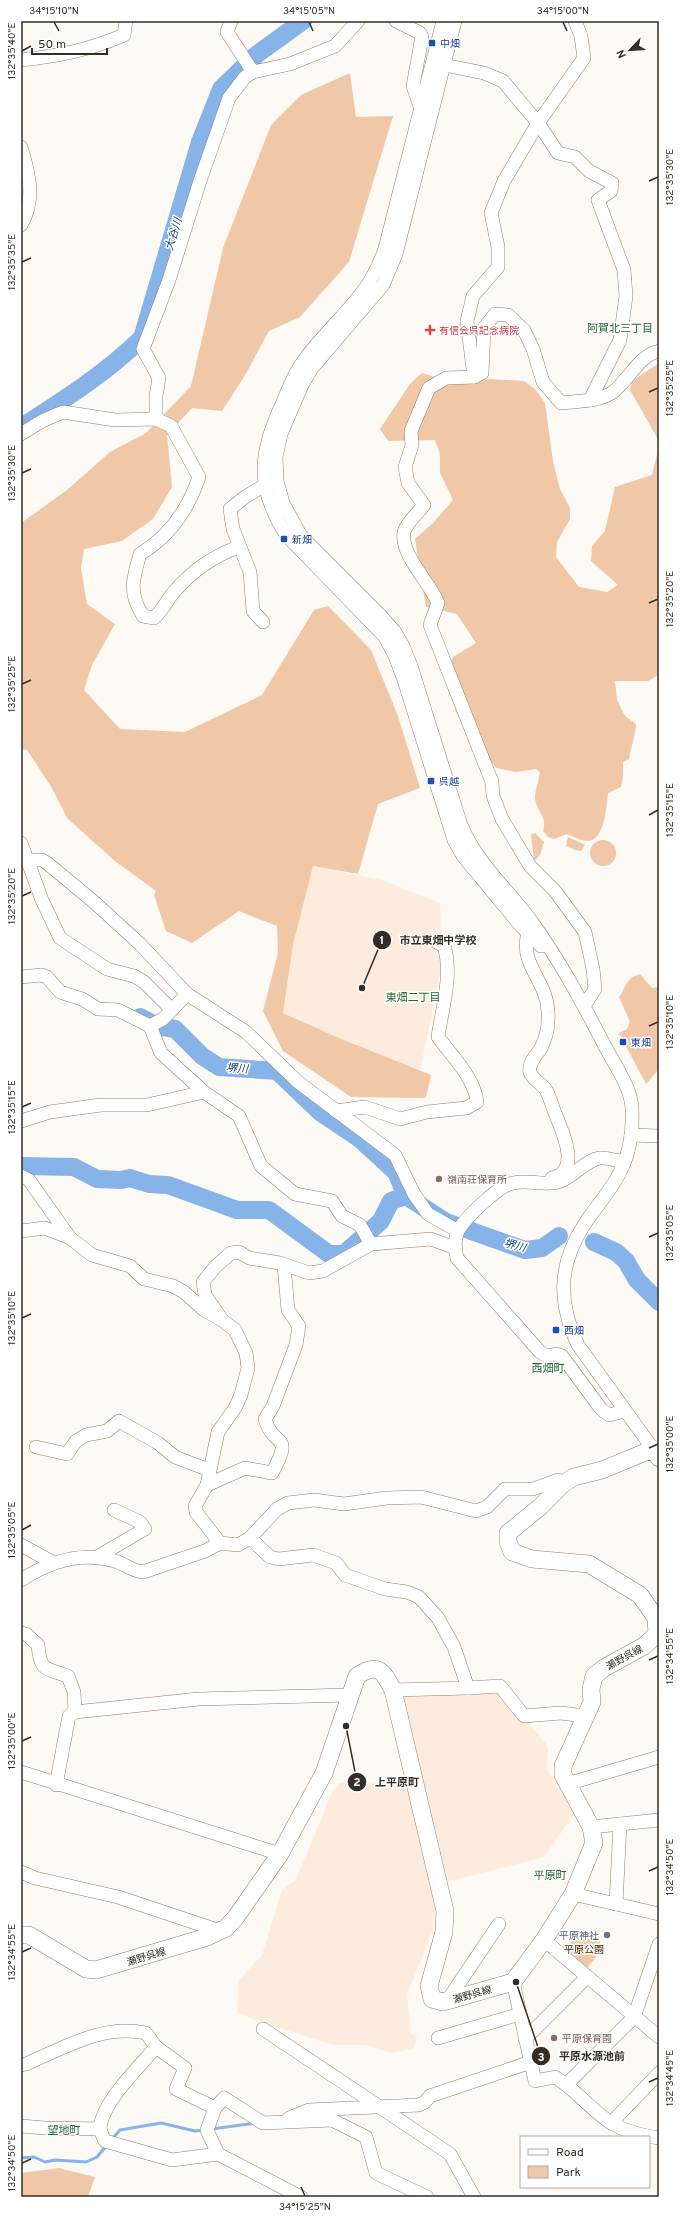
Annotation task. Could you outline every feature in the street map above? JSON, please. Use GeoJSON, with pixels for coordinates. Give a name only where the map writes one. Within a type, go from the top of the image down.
{"type":"FeatureCollection","features":[{"type":"Feature","properties":{"kind":"main road","name":"瀬野呉線"},"geometry":{"type":"LineString","coordinates":[[21,1935],[29,1935],[86,1969],[96,1970],[200,1939],[226,1928],[236,1917],[280,1854],[324,1773],[349,1695],[357,1676],[367,1669],[378,1669],[382,1672],[393,1690],[445,1910],[444,1932],[429,1986],[432,1999],[443,2002],[513,1982],[544,1940],[573,1894],[594,1843],[591,1827],[567,1784],[563,1775],[562,1766],[592,1702],[591,1689],[594,1676],[604,1668],[644,1646],[657,1634],[656,1618],[640,1595],[589,1564],[532,1559],[512,1552],[508,1542],[508,1533],[540,1507],[562,1484],[574,1477],[656,1454]]}},
{"type":"Feature","properties":{"kind":"street"},"geometry":{"type":"LineString","coordinates":[[21,60],[62,56],[104,44],[124,35],[126,21]]}},
{"type":"Feature","properties":{"kind":"street"},"geometry":{"type":"LineString","coordinates":[[231,21],[227,32],[252,72]]}},
{"type":"Feature","properties":{"kind":"street"},"geometry":{"type":"LineString","coordinates":[[156,419],[156,396],[159,378],[143,349],[169,280],[200,181],[229,98],[245,76],[252,72],[290,64],[335,46],[358,21]]}},
{"type":"Feature","properties":{"kind":"street"},"geometry":{"type":"LineString","coordinates":[[396,21],[420,33],[422,37],[413,86],[421,109]]}},
{"type":"Feature","properties":{"kind":"street"},"geometry":{"type":"LineString","coordinates":[[443,21],[384,252],[367,287],[306,358],[296,374],[270,428],[265,446],[265,485],[277,521],[287,536],[385,637],[395,656],[404,680],[454,840],[472,868],[528,933],[565,970]]}},
{"type":"Feature","properties":{"kind":"street"},"geometry":{"type":"LineString","coordinates":[[455,21],[400,239],[390,271],[383,285],[312,368],[302,385],[281,434],[276,457],[277,481],[283,503],[301,536],[395,632],[411,666],[461,825],[469,845],[482,863],[530,920],[565,970],[624,1082],[632,1105],[630,1148],[611,1188],[584,1225],[573,1244],[566,1264],[563,1284],[564,1307],[570,1327],[578,1345],[656,1454]]}},
{"type":"Feature","properties":{"kind":"street"},"geometry":{"type":"LineString","coordinates":[[474,377],[467,321],[473,296],[498,267],[498,247],[491,213],[504,181],[538,123],[584,58],[581,36],[575,21]]}},
{"type":"Feature","properties":{"kind":"street"},"geometry":{"type":"LineString","coordinates":[[444,65],[484,73],[503,81],[538,123],[558,154],[575,157],[589,171],[612,183],[611,191],[598,200],[624,270],[626,296],[620,340],[590,400]]}},
{"type":"Feature","properties":{"kind":"street"},"geometry":{"type":"LineString","coordinates":[[21,147],[31,190],[25,218],[21,225]]}},
{"type":"Feature","properties":{"kind":"street"},"geometry":{"type":"LineString","coordinates":[[584,1006],[595,989],[593,969],[585,932],[555,891],[530,866],[502,819],[493,796],[492,782],[474,740],[462,701],[430,625],[438,603],[433,592],[409,556],[404,543],[404,531],[424,505],[408,483],[405,467],[412,445],[411,431],[429,388],[446,378],[474,377],[482,373],[484,328],[495,314],[508,315],[524,330],[533,349],[544,382],[561,403],[590,400],[612,393],[646,358],[659,351]]}},
{"type":"Feature","properties":{"kind":"street"},"geometry":{"type":"LineString","coordinates":[[21,434],[42,421],[63,412],[114,420],[156,419],[171,426],[199,477],[194,494],[181,518],[157,544],[140,554],[132,583],[135,603],[143,616],[154,618],[174,593],[205,562],[221,553],[239,547]]}},
{"type":"Feature","properties":{"kind":"street"},"geometry":{"type":"LineString","coordinates":[[263,622],[253,611],[250,572],[233,529],[230,509],[245,497],[265,485]]}},
{"type":"Feature","properties":{"kind":"street"},"geometry":{"type":"LineString","coordinates":[[21,843],[24,860],[60,938],[107,968],[134,976],[144,982],[172,1010]]}},
{"type":"Feature","properties":{"kind":"street"},"geometry":{"type":"LineString","coordinates":[[24,860],[42,860],[47,863],[56,873],[94,902],[140,944],[187,994],[246,1032],[298,1082],[394,1155],[414,1194],[428,1214],[458,1231]]}},
{"type":"Feature","properties":{"kind":"street"},"geometry":{"type":"LineString","coordinates":[[528,933],[524,946],[529,964],[539,979],[547,1001],[548,1014],[546,1036],[541,1048],[531,1063],[530,1072],[534,1080],[546,1089],[568,1151],[568,1164],[562,1173],[551,1178],[538,1178],[536,1182]]}},
{"type":"Feature","properties":{"kind":"street"},"geometry":{"type":"LineString","coordinates":[[336,1111],[365,1107],[400,1120],[427,1112],[466,1108],[477,1102],[476,1093],[467,1077],[438,1037],[446,990],[447,957],[444,946],[438,943]]}},
{"type":"Feature","properties":{"kind":"street"},"geometry":{"type":"LineString","coordinates":[[21,977],[41,975],[47,978],[60,992],[82,999],[98,1009],[118,1010],[150,1026],[161,1053],[204,1092],[239,1116],[261,1166],[295,1194],[332,1201],[342,1216],[360,1225],[371,1244]]}},
{"type":"Feature","properties":{"kind":"street"},"geometry":{"type":"LineString","coordinates":[[150,1026],[163,1019],[187,994]]}},
{"type":"Feature","properties":{"kind":"street"},"geometry":{"type":"LineString","coordinates":[[21,1121],[50,1112],[100,1105],[148,1105],[204,1092]]}},
{"type":"Feature","properties":{"kind":"street"},"geometry":{"type":"LineString","coordinates":[[631,1135],[659,1136]]}},
{"type":"Feature","properties":{"kind":"street"},"geometry":{"type":"LineString","coordinates":[[624,1162],[601,1158],[594,1160],[562,1181],[551,1184],[527,1180],[510,1183],[487,1199],[458,1231],[455,1248],[457,1258],[540,1352],[547,1356],[556,1354],[562,1356],[601,1409],[609,1415],[625,1411]]}},
{"type":"Feature","properties":{"kind":"street"},"geometry":{"type":"LineString","coordinates":[[21,1176],[29,1180],[70,1238],[92,1256],[130,1266],[144,1279],[173,1286],[184,1292],[204,1310],[222,1320],[235,1330],[246,1354],[248,1368],[241,1395],[235,1408],[218,1432],[207,1485],[195,1506],[196,1512],[220,1543]]}},
{"type":"Feature","properties":{"kind":"street"},"geometry":{"type":"LineString","coordinates":[[21,1231],[45,1228],[70,1238]]}},
{"type":"Feature","properties":{"kind":"street"},"geometry":{"type":"LineString","coordinates":[[222,1320],[205,1295],[204,1282],[231,1252],[239,1252],[248,1258],[280,1262],[284,1265],[309,1273],[323,1271],[371,1244],[431,1240],[455,1248]]}},
{"type":"Feature","properties":{"kind":"street"},"geometry":{"type":"LineString","coordinates":[[207,1485],[244,1468],[272,1473],[283,1451],[282,1442],[267,1426],[265,1419],[273,1406],[296,1345],[299,1326],[288,1310],[284,1265]]}},
{"type":"Feature","properties":{"kind":"street"},"geometry":{"type":"LineString","coordinates":[[36,1446],[67,1454],[76,1441],[86,1435],[107,1431],[119,1422],[158,1443],[175,1457],[209,1470]]}},
{"type":"Feature","properties":{"kind":"street"},"geometry":{"type":"LineString","coordinates":[[21,1580],[52,1562],[76,1556],[97,1557],[115,1561],[130,1569],[143,1572],[205,1551],[220,1543],[238,1545],[250,1538],[277,1509],[288,1503],[314,1500],[344,1504],[386,1498],[421,1497],[476,1511],[488,1507],[505,1489],[533,1489],[558,1480],[562,1484]]}},
{"type":"Feature","properties":{"kind":"street"},"geometry":{"type":"LineString","coordinates":[[97,1557],[145,1529],[140,1522],[114,1510]]}},
{"type":"Feature","properties":{"kind":"street"},"geometry":{"type":"LineString","coordinates":[[250,1538],[270,1557],[279,1559],[314,1555],[336,1563],[345,1575],[385,1589],[406,1592],[419,1597],[438,1618],[454,1647],[468,1688]]}},
{"type":"Feature","properties":{"kind":"street"},"geometry":{"type":"LineString","coordinates":[[21,1545],[52,1562]]}},
{"type":"Feature","properties":{"kind":"street"},"geometry":{"type":"LineString","coordinates":[[21,1633],[26,1634],[38,1646],[39,1661],[45,1668],[68,1676],[74,1692],[75,1712]]}},
{"type":"Feature","properties":{"kind":"street"},"geometry":{"type":"LineString","coordinates":[[393,1690],[500,1686],[524,1716],[560,1714],[585,1716]]}},
{"type":"Feature","properties":{"kind":"street"},"geometry":{"type":"LineString","coordinates":[[56,1785],[69,1716],[75,1712],[199,1699],[349,1695]]}},
{"type":"Feature","properties":{"kind":"street"},"geometry":{"type":"LineString","coordinates":[[567,1784],[659,1756]]}},
{"type":"Feature","properties":{"kind":"street"},"geometry":{"type":"LineString","coordinates":[[21,1774],[104,1798],[280,1854]]}},
{"type":"Feature","properties":{"kind":"street"},"geometry":{"type":"LineString","coordinates":[[591,1827],[659,1820]]}},
{"type":"Feature","properties":{"kind":"street"},"geometry":{"type":"LineString","coordinates":[[616,1904],[620,1824]]}},
{"type":"Feature","properties":{"kind":"street"},"geometry":{"type":"LineString","coordinates":[[21,1872],[35,1878],[118,1897],[220,1931]]}},
{"type":"Feature","properties":{"kind":"street"},"geometry":{"type":"LineString","coordinates":[[573,1894],[659,1914]]}},
{"type":"Feature","properties":{"kind":"street"},"geometry":{"type":"LineString","coordinates":[[447,2001],[499,1924]]}},
{"type":"Feature","properties":{"kind":"street"},"geometry":{"type":"LineString","coordinates":[[544,1940],[659,2037]]}},
{"type":"Feature","properties":{"kind":"street"},"geometry":{"type":"LineString","coordinates":[[567,2084],[634,2017],[659,1944]]}},
{"type":"Feature","properties":{"kind":"street"},"geometry":{"type":"LineString","coordinates":[[525,2039],[588,1977]]}},
{"type":"Feature","properties":{"kind":"street"},"geometry":{"type":"LineString","coordinates":[[513,1982],[535,2081],[555,2077],[567,2084],[611,2123],[633,2134],[646,2136]]}},
{"type":"Feature","properties":{"kind":"street"},"geometry":{"type":"LineString","coordinates":[[438,2038],[520,2014]]}},
{"type":"Feature","properties":{"kind":"street"},"geometry":{"type":"LineString","coordinates":[[21,2065],[99,2033],[130,2030],[146,2033],[156,2047],[185,2068],[176,2089],[215,2108]]}},
{"type":"Feature","properties":{"kind":"street"},"geometry":{"type":"LineString","coordinates":[[263,2030],[450,2154],[474,2197]]}},
{"type":"Feature","properties":{"kind":"street"},"geometry":{"type":"LineString","coordinates":[[156,2047],[117,2094],[103,2117],[100,2129],[105,2141],[172,2160],[218,2154],[301,2197]]}},
{"type":"Feature","properties":{"kind":"street"},"geometry":{"type":"LineString","coordinates":[[282,2121],[308,2110],[419,2105],[425,2102],[430,2096],[531,2062]]}},
{"type":"Feature","properties":{"kind":"street"},"geometry":{"type":"LineString","coordinates":[[611,2123],[659,2073]]}},
{"type":"Feature","properties":{"kind":"street"},"geometry":{"type":"LineString","coordinates":[[218,2154],[207,2130],[215,2108],[224,2098],[263,2123],[332,2120],[366,2137],[376,2173],[427,2197]]}},
{"type":"Feature","properties":{"kind":"street"},"geometry":{"type":"LineString","coordinates":[[21,2126],[100,2129]]}},
{"type":"Feature","properties":{"kind":"shaded area"},"geometry":{"type":"Polygon","coordinates":[[[313,866],[382,880],[440,903],[442,964],[420,1071],[283,1013],[293,945],[313,866]]]}},
{"type":"Feature","properties":{"kind":"shaded area"},"geometry":{"type":"Polygon","coordinates":[[[500,1689],[546,1744],[548,1750],[546,1768],[574,1814],[544,1857],[443,1883],[397,1691],[500,1689]]]}},
{"type":"Feature","properties":{"kind":"shaded area"},"geometry":{"type":"Polygon","coordinates":[[[339,1783],[410,1784],[437,1898],[433,1929],[407,1995],[411,2034],[417,2037],[414,2048],[392,2053],[366,2045],[333,2045],[255,2020],[237,2012],[239,1980],[262,1955],[282,1890],[296,1880],[332,1792],[339,1783]]]}},
{"type":"Feature","properties":{"kind":"green space"},"geometry":{"type":"Polygon","coordinates":[[[350,73],[356,117],[393,116],[349,262],[300,317],[269,331],[244,377],[222,411],[192,408],[167,435],[172,487],[153,519],[122,541],[84,549],[81,568],[87,604],[115,624],[92,665],[84,690],[120,729],[185,732],[262,695],[314,610],[328,606],[371,650],[398,716],[420,788],[378,804],[358,874],[313,866],[293,945],[283,1013],[339,1038],[431,1075],[426,1098],[351,1097],[283,1051],[263,1011],[278,953],[277,926],[239,911],[192,943],[166,931],[154,895],[156,891],[116,862],[67,818],[52,788],[27,750],[21,749],[21,523],[67,490],[110,452],[146,433],[191,386],[223,248],[271,125],[301,95],[350,73]]]}},
{"type":"Feature","properties":{"kind":"green space"},"geometry":{"type":"Polygon","coordinates":[[[659,363],[659,441],[630,390],[632,381],[659,363]]]}},
{"type":"Feature","properties":{"kind":"green space"},"geometry":{"type":"Polygon","coordinates":[[[422,373],[454,383],[490,379],[524,381],[535,389],[545,403],[553,461],[560,489],[570,508],[570,519],[557,542],[556,557],[579,587],[607,592],[618,585],[591,561],[592,546],[605,531],[615,487],[652,475],[659,446],[659,675],[648,681],[615,681],[617,700],[625,716],[636,724],[629,759],[623,762],[621,787],[608,793],[604,822],[598,835],[588,841],[567,834],[554,839],[548,837],[543,831],[544,822],[537,807],[535,798],[540,772],[536,769],[516,772],[496,768],[456,712],[446,678],[453,657],[476,643],[457,614],[426,607],[415,539],[432,524],[453,500],[440,473],[440,454],[435,440],[388,441],[380,429],[410,384],[422,373]]]}},
{"type":"Feature","properties":{"kind":"green space"},"geometry":{"type":"Polygon","coordinates":[[[535,833],[544,842],[540,855],[534,861],[531,834],[535,833]]]}},
{"type":"Feature","properties":{"kind":"green space"},"geometry":{"type":"Polygon","coordinates":[[[568,837],[585,845],[581,851],[566,846],[568,837]]]}},
{"type":"Feature","properties":{"kind":"green space"},"geometry":{"type":"Polygon","coordinates":[[[603,840],[612,844],[616,853],[612,862],[603,866],[594,862],[590,853],[594,844],[603,840]]]}},
{"type":"Feature","properties":{"kind":"green space"},"geometry":{"type":"Polygon","coordinates":[[[640,974],[652,988],[659,987],[659,1069],[646,1084],[619,1033],[627,1029],[630,1022],[619,997],[629,980],[640,974]]]}},
{"type":"Feature","properties":{"kind":"green space","name":"平原公園"},"geometry":{"type":"Polygon","coordinates":[[[578,1935],[600,1939],[600,1951],[586,1970],[565,1949],[578,1935]]]}},
{"type":"Feature","properties":{"kind":"green space"},"geometry":{"type":"Polygon","coordinates":[[[59,2168],[95,2177],[88,2197],[21,2197],[21,2173],[59,2168]]]}},
{"type":"Feature","properties":{"kind":"waterway","name":"大谷川"},"geometry":{"type":"LineString","coordinates":[[23,426],[70,396],[100,374],[142,338],[200,142],[221,89],[256,55],[303,21]]}},
{"type":"Feature","properties":{"kind":"waterway","name":"堺川"},"geometry":{"type":"LineString","coordinates":[[140,1017],[157,1026],[175,1029],[202,1056],[219,1067],[277,1071],[320,1112],[360,1139],[396,1172],[406,1196]]}},
{"type":"Feature","properties":{"kind":"waterway","name":"堺川"},"geometry":{"type":"LineString","coordinates":[[21,1166],[74,1167],[97,1179],[121,1180],[130,1178],[149,1184],[168,1185],[237,1210],[269,1210],[329,1254],[344,1254],[381,1221],[391,1201],[406,1196],[446,1222],[525,1250],[542,1248],[559,1236]]}},
{"type":"Feature","properties":{"kind":"waterway","name":"堺川"},"geometry":{"type":"LineString","coordinates":[[594,1242],[616,1252],[626,1261],[637,1280],[659,1302]]}},
{"type":"Feature","properties":{"kind":"waterway"},"geometry":{"type":"LineString","coordinates":[[112,2139],[120,2130],[161,2123],[195,2131],[204,2130]]}},
{"type":"Feature","properties":{"kind":"waterway"},"geometry":{"type":"LineString","coordinates":[[212,2129],[256,2123]]}},
{"type":"Feature","properties":{"kind":"waterway"},"geometry":{"type":"LineString","coordinates":[[21,2158],[34,2157],[45,2162],[55,2160],[86,2162],[97,2157],[107,2145]]}},
{"type":"Feature","properties":{"kind":"place","name":"中畑"},"geometry":{"type":"Point","coordinates":[432,43]}},
{"type":"Feature","properties":{"kind":"place","name":"有信会呉記念病院"},"geometry":{"type":"Point","coordinates":[430,330]}},
{"type":"Feature","properties":{"kind":"place","name":"新畑"},"geometry":{"type":"Point","coordinates":[284,539]}},
{"type":"Feature","properties":{"kind":"place","name":"呉越"},"geometry":{"type":"Point","coordinates":[431,781]}},
{"type":"Feature","properties":{"kind":"place","name":"市立東畑中学校"},"geometry":{"type":"Point","coordinates":[362,988]}},
{"type":"Feature","properties":{"kind":"place","name":"東畑"},"geometry":{"type":"Point","coordinates":[623,1042]}},
{"type":"Feature","properties":{"kind":"place","name":"嶺南荘保育所"},"geometry":{"type":"Point","coordinates":[439,1179]}},
{"type":"Feature","properties":{"kind":"place","name":"西畑"},"geometry":{"type":"Point","coordinates":[556,1330]}},
{"type":"Feature","properties":{"kind":"place","name":"上平原町"},"geometry":{"type":"Point","coordinates":[346,1726]}},
{"type":"Feature","properties":{"kind":"place","name":"平原神社"},"geometry":{"type":"Point","coordinates":[607,1935]}},
{"type":"Feature","properties":{"kind":"place","name":"平原水源池前"},"geometry":{"type":"Point","coordinates":[516,1982]}},
{"type":"Feature","properties":{"kind":"place","name":"平原保育園"},"geometry":{"type":"Point","coordinates":[554,2038]}},
{"type":"Feature","properties":{"kind":"district","name":"阿賀北三丁目"},"geometry":{"type":"Point","coordinates":[620,328]}},
{"type":"Feature","properties":{"kind":"district","name":"東畑二丁目"},"geometry":{"type":"Point","coordinates":[413,997]}},
{"type":"Feature","properties":{"kind":"district","name":"西畑町"},"geometry":{"type":"Point","coordinates":[548,1368]}},
{"type":"Feature","properties":{"kind":"district","name":"平原町"},"geometry":{"type":"Point","coordinates":[550,1875]}},
{"type":"Feature","properties":{"kind":"district","name":"望地町"},"geometry":{"type":"Point","coordinates":[64,2130]}}]}
